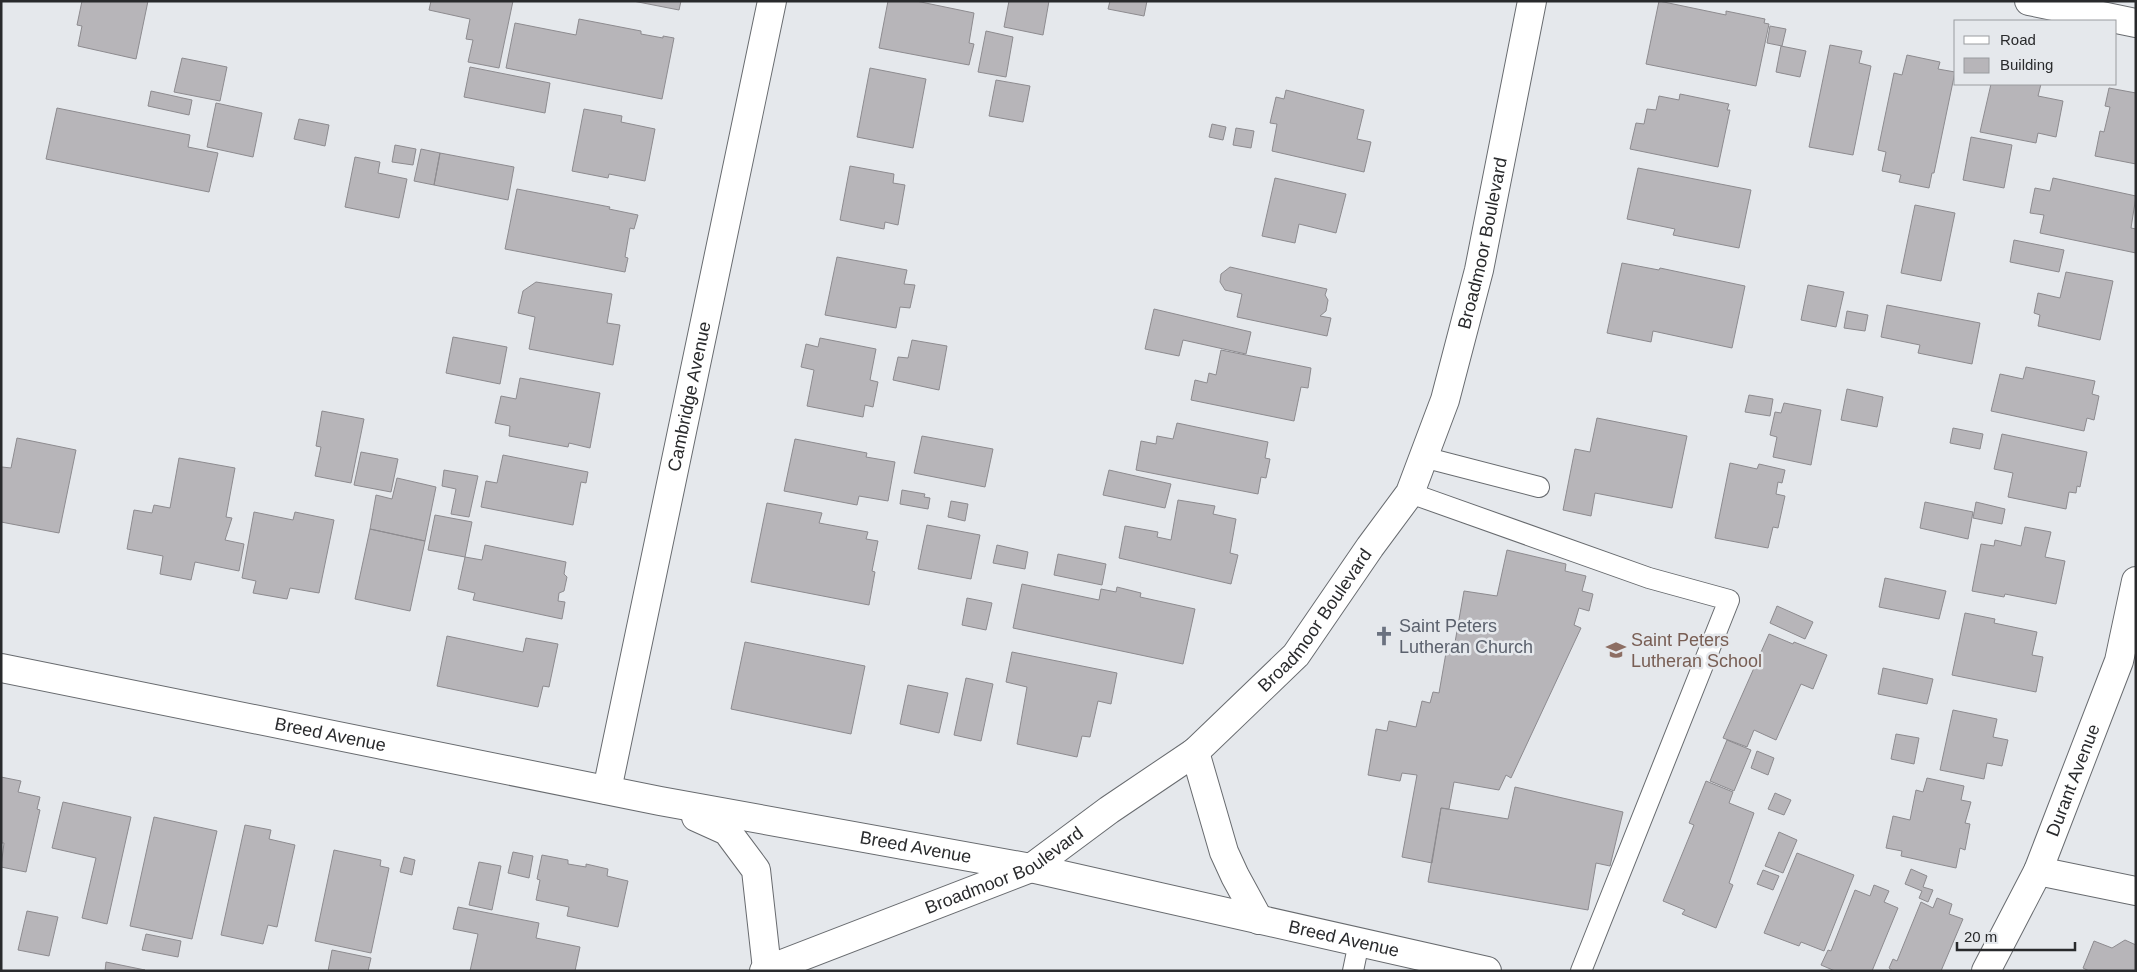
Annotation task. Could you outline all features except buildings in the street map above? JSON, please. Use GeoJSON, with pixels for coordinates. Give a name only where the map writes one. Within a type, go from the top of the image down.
{"type":"FeatureCollection","features":[{"type":"Feature","properties":{"kind":"street","name":"Cambridge Avenue"},"geometry":{"type":"LineString","coordinates":[[607,790],[772,1]]}},
{"type":"Feature","properties":{"kind":"street","name":"Broadmoor Boulevard"},"geometry":{"type":"LineString","coordinates":[[766,970],[1030,868],[1109,810],[1195,752],[1296,655],[1370,547],[1410,493],[1445,400],[1479,270],[1532,1]]}},
{"type":"Feature","properties":{"kind":"street"},"geometry":{"type":"LineString","coordinates":[[2029,1],[2136,23]]}},
{"type":"Feature","properties":{"kind":"street","name":"Durant Avenue"},"geometry":{"type":"LineString","coordinates":[[1986,971],[2038,871],[2119,661],[2136,581]]}},
{"type":"Feature","properties":{"kind":"street","name":"Breed Avenue"},"geometry":{"type":"LineString","coordinates":[[1,668],[660,801],[1030,868],[1487,971]]}},
{"type":"Feature","properties":{"kind":"street"},"geometry":{"type":"LineString","coordinates":[[1195,752],[1224,852],[1234,876],[1259,920]]}},
{"type":"Feature","properties":{"kind":"street","name":"Breed Avenue"},"geometry":{"type":"LineString","coordinates":[[660,801],[727,831],[756,870],[766,970]]}},
{"type":"Feature","properties":{"kind":"street"},"geometry":{"type":"LineString","coordinates":[[2038,871],[2136,891]]}},
{"type":"Feature","properties":{"kind":"lane"},"geometry":{"type":"LineString","coordinates":[[1423,457],[1539,487]]}},
{"type":"Feature","properties":{"kind":"lane"},"geometry":{"type":"LineString","coordinates":[[1410,493],[1648,578],[1729,600],[1581,971]]}},
{"type":"Feature","properties":{"kind":"lane"},"geometry":{"type":"LineString","coordinates":[[1353,971],[1359,942]]}},
{"type":"Feature","properties":{"kind":"place","name":"Saint Peters Lutheran Church"},"geometry":{"type":"Point","coordinates":[1384,636]}},
{"type":"Feature","properties":{"kind":"place","name":"Saint Peters Lutheran School"},"geometry":{"type":"Point","coordinates":[1616,650]}}]}
